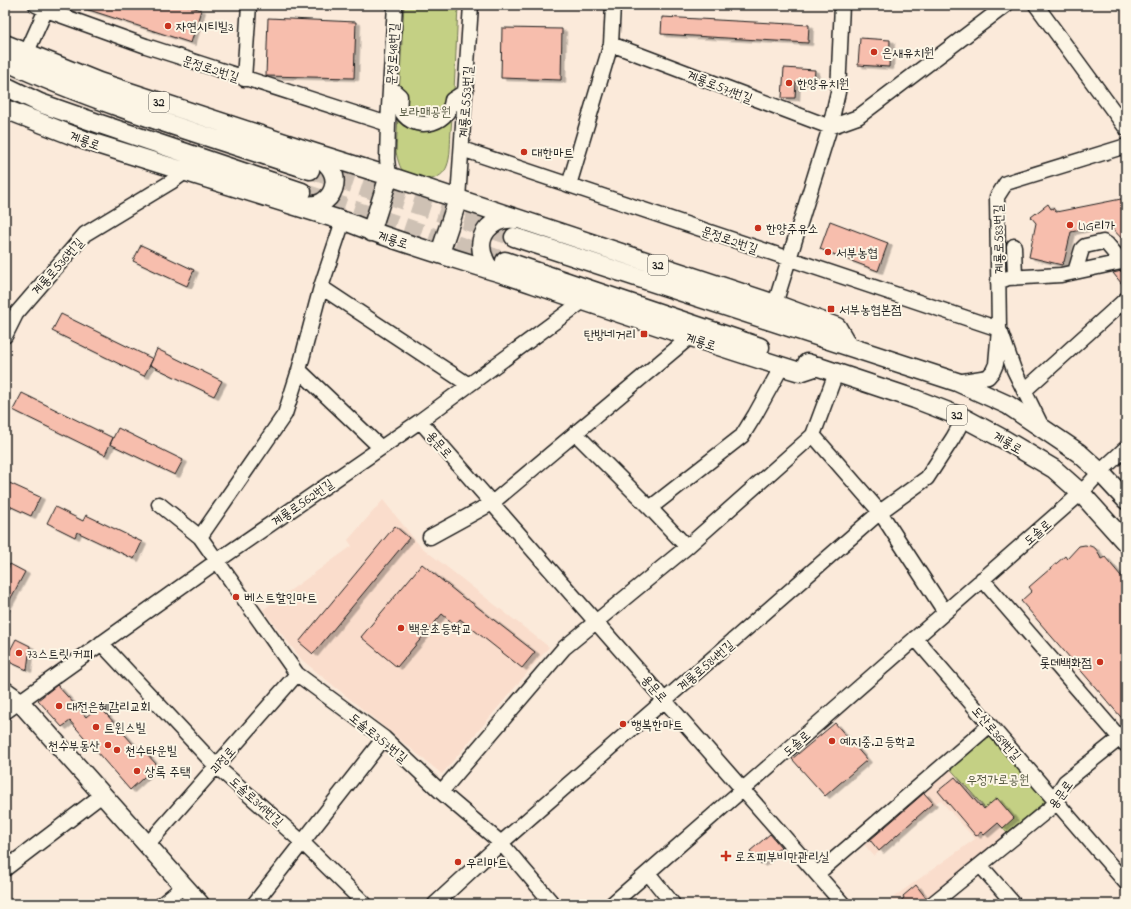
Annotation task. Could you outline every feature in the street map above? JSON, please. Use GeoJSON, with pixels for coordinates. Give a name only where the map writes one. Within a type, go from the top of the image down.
{"type":"FeatureCollection","features":[{"type":"Feature","properties":{"kind":"main road","name":"32"},"geometry":{"type":"LineString","coordinates":[[5,44],[26,54],[99,82],[313,162]]}},
{"type":"Feature","properties":{"kind":"main road","name":"32"},"geometry":{"type":"LineString","coordinates":[[5,61],[43,79],[97,99],[313,162],[389,176],[775,304],[837,327],[848,346]]}},
{"type":"Feature","properties":{"kind":"main road","name":"계룡로"},"geometry":{"type":"LineString","coordinates":[[5,86],[40,102],[299,199],[343,221],[371,232],[440,253],[503,267],[818,366],[915,399],[964,418],[1054,469],[1081,493],[1126,543]]}},
{"type":"Feature","properties":{"kind":"main road","name":"계룡로"},"geometry":{"type":"LineString","coordinates":[[5,109],[84,140],[185,172],[299,199]]}},
{"type":"Feature","properties":{"kind":"main road"},"geometry":{"type":"LineString","coordinates":[[299,199],[320,203],[327,199],[332,193],[335,178],[332,171],[328,165],[313,162]]}},
{"type":"Feature","properties":{"kind":"main road"},"geometry":{"type":"LineString","coordinates":[[371,232],[389,176]]}},
{"type":"Feature","properties":{"kind":"main road"},"geometry":{"type":"LineString","coordinates":[[440,253],[458,199]]}},
{"type":"Feature","properties":{"kind":"main road"},"geometry":{"type":"LineString","coordinates":[[503,267],[493,270],[486,264],[482,255],[482,237],[487,228],[494,222],[504,219],[521,219]]}},
{"type":"Feature","properties":{"kind":"main road","name":"32"},"geometry":{"type":"LineString","coordinates":[[514,237],[957,382],[1008,405],[1079,453],[1100,472],[1126,500]]}},
{"type":"Feature","properties":{"kind":"main road","name":"계룡로"},"geometry":{"type":"LineString","coordinates":[[503,267],[583,301],[800,372],[818,366]]}},
{"type":"Feature","properties":{"kind":"main road"},"geometry":{"type":"LineString","coordinates":[[12,696],[200,904]]}},
{"type":"Feature","properties":{"kind":"street"},"geometry":{"type":"LineString","coordinates":[[244,79],[249,5]]}},
{"type":"Feature","properties":{"kind":"street","name":"문정로48번길"},"geometry":{"type":"LineString","coordinates":[[389,176],[387,159],[388,124],[395,5]]}},
{"type":"Feature","properties":{"kind":"street","name":"계룡로553번길"},"geometry":{"type":"LineString","coordinates":[[458,199],[471,5]]}},
{"type":"Feature","properties":{"kind":"street"},"geometry":{"type":"LineString","coordinates":[[569,185],[611,44],[613,5]]}},
{"type":"Feature","properties":{"kind":"street"},"geometry":{"type":"LineString","coordinates":[[775,304],[830,127],[838,92],[842,5]]}},
{"type":"Feature","properties":{"kind":"street"},"geometry":{"type":"LineString","coordinates":[[830,127],[858,117],[1006,5]]}},
{"type":"Feature","properties":{"kind":"street"},"geometry":{"type":"LineString","coordinates":[[1036,5],[1126,128]]}},
{"type":"Feature","properties":{"kind":"street"},"geometry":{"type":"LineString","coordinates":[[26,54],[44,7]]}},
{"type":"Feature","properties":{"kind":"street","name":"문정로2번길"},"geometry":{"type":"LineString","coordinates":[[44,7],[146,46],[244,79],[388,124]]}},
{"type":"Feature","properties":{"kind":"street","name":"계룡로571번길"},"geometry":{"type":"LineString","coordinates":[[611,44],[830,127]]}},
{"type":"Feature","properties":{"kind":"street"},"geometry":{"type":"LineString","coordinates":[[390,87],[400,96],[400,107],[406,118],[419,124],[433,124],[444,117],[451,108],[452,100],[466,91]]}},
{"type":"Feature","properties":{"kind":"street","name":"계룡로583번길"},"geometry":{"type":"LineString","coordinates":[[957,382],[988,377],[996,364],[999,329],[997,197],[1006,183],[1126,146]]}},
{"type":"Feature","properties":{"kind":"street","name":"문정로2번길"},"geometry":{"type":"LineString","coordinates":[[462,149],[999,329]]}},
{"type":"Feature","properties":{"kind":"street","name":"계룡로536번길"},"geometry":{"type":"LineString","coordinates":[[5,336],[16,314],[85,234],[185,172]]}},
{"type":"Feature","properties":{"kind":"street"},"geometry":{"type":"LineString","coordinates":[[200,536],[285,414],[299,370],[321,287],[343,221]]}},
{"type":"Feature","properties":{"kind":"street"},"geometry":{"type":"LineString","coordinates":[[1075,272],[1082,249],[1085,246],[1103,242],[1107,244],[1124,261]]}},
{"type":"Feature","properties":{"kind":"street"},"geometry":{"type":"LineString","coordinates":[[1014,246],[1015,278]]}},
{"type":"Feature","properties":{"kind":"street"},"geometry":{"type":"LineString","coordinates":[[998,282],[1008,278],[1053,276],[1124,261]]}},
{"type":"Feature","properties":{"kind":"street"},"geometry":{"type":"LineString","coordinates":[[321,287],[469,385]]}},
{"type":"Feature","properties":{"kind":"street"},"geometry":{"type":"LineString","coordinates":[[1024,391],[1126,299]]}},
{"type":"Feature","properties":{"kind":"street","name":"계룡로562번길"},"geometry":{"type":"LineString","coordinates":[[5,712],[12,696],[101,643],[420,421],[583,301]]}},
{"type":"Feature","properties":{"kind":"street","name":"계룡로583번길"},"geometry":{"type":"LineString","coordinates":[[999,329],[1014,370],[1042,428]]}},
{"type":"Feature","properties":{"kind":"street"},"geometry":{"type":"LineString","coordinates":[[430,537],[492,503],[690,337]]}},
{"type":"Feature","properties":{"kind":"street"},"geometry":{"type":"LineString","coordinates":[[650,508],[742,436],[782,366]]}},
{"type":"Feature","properties":{"kind":"street"},"geometry":{"type":"LineString","coordinates":[[299,370],[381,448]]}},
{"type":"Feature","properties":{"kind":"street"},"geometry":{"type":"LineString","coordinates":[[441,792],[564,648],[687,547],[813,435],[836,373]]}},
{"type":"Feature","properties":{"kind":"street","name":"계룡로584번길"},"geometry":{"type":"LineString","coordinates":[[435,904],[501,843],[880,512],[927,478],[964,418]]}},
{"type":"Feature","properties":{"kind":"street","name":"용문로"},"geometry":{"type":"LineString","coordinates":[[420,421],[843,904]]}},
{"type":"Feature","properties":{"kind":"street"},"geometry":{"type":"LineString","coordinates":[[575,433],[687,547]]}},
{"type":"Feature","properties":{"kind":"street"},"geometry":{"type":"LineString","coordinates":[[813,435],[880,512],[945,612]]}},
{"type":"Feature","properties":{"kind":"street","name":"도솔로"},"geometry":{"type":"LineString","coordinates":[[612,904],[1081,493],[1100,472],[1126,448]]}},
{"type":"Feature","properties":{"kind":"street","name":"도솔로357번길"},"geometry":{"type":"LineString","coordinates":[[159,504],[200,536],[296,674],[384,738],[441,792],[501,843],[553,904]]}},
{"type":"Feature","properties":{"kind":"street"},"geometry":{"type":"LineString","coordinates":[[982,579],[1123,742]]}},
{"type":"Feature","properties":{"kind":"street","name":"도산로369번길"},"geometry":{"type":"LineString","coordinates":[[916,638],[1126,883]]}},
{"type":"Feature","properties":{"kind":"street","name":"도솔로349번길"},"geometry":{"type":"LineString","coordinates":[[101,643],[216,766],[302,842],[365,904]]}},
{"type":"Feature","properties":{"kind":"street","name":"괴정로"},"geometry":{"type":"LineString","coordinates":[[147,845],[296,674]]}},
{"type":"Feature","properties":{"kind":"street"},"geometry":{"type":"LineString","coordinates":[[817,874],[990,725]]}},
{"type":"Feature","properties":{"kind":"street"},"geometry":{"type":"LineString","coordinates":[[254,904],[384,738]]}},
{"type":"Feature","properties":{"kind":"street","name":"용문로"},"geometry":{"type":"LineString","coordinates":[[932,904],[1054,805],[1054,799],[1065,782],[1123,742]]}},
{"type":"Feature","properties":{"kind":"street"},"geometry":{"type":"LineString","coordinates":[[5,869],[102,795]]}},
{"type":"Feature","properties":{"kind":"street"},"geometry":{"type":"LineString","coordinates":[[980,865],[1014,904]]}},
{"type":"Feature","properties":{"kind":"street"},"geometry":{"type":"LineString","coordinates":[[648,873],[673,904]]}},
{"type":"Feature","properties":{"kind":"street"},"geometry":{"type":"LineString","coordinates":[[162,904],[184,886]]}},
{"type":"Feature","properties":{"kind":"shaded area","name":"백운초등학교"},"geometry":{"type":"Polygon","coordinates":[[[383,500],[420,546],[549,647],[442,774],[302,660],[263,610],[352,546],[348,540],[383,500]]]}},
{"type":"Feature","properties":{"kind":"shaded area"},"geometry":{"type":"Polygon","coordinates":[[[947,765],[1007,833],[922,904],[884,904],[975,839],[940,800],[874,856],[861,841],[947,765]]]}},
{"type":"Feature","properties":{"kind":"green space","name":"보라매공원"},"geometry":{"type":"Polygon","coordinates":[[[404,5],[458,5],[449,158],[447,166],[441,175],[436,178],[425,180],[419,180],[405,174],[400,166],[396,152],[404,5]]]}},
{"type":"Feature","properties":{"kind":"green space","name":"우정가로공원"},"geometry":{"type":"Polygon","coordinates":[[[986,734],[1001,736],[1047,800],[1007,833],[947,765],[986,734]]]}},
{"type":"Feature","properties":{"kind":"building","name":"자연시티빌3"},"geometry":{"type":"Polygon","coordinates":[[[80,5],[186,5],[201,10],[191,43],[80,7],[80,5]]]}},
{"type":"Feature","properties":{"kind":"building"},"geometry":{"type":"Polygon","coordinates":[[[662,17],[809,25],[808,43],[661,34],[662,17]]]}},
{"type":"Feature","properties":{"kind":"building"},"geometry":{"type":"Polygon","coordinates":[[[268,18],[356,22],[354,78],[266,76],[268,18]]]}},
{"type":"Feature","properties":{"kind":"building"},"geometry":{"type":"Polygon","coordinates":[[[502,28],[562,29],[561,80],[501,78],[502,28]]]}},
{"type":"Feature","properties":{"kind":"building","name":"은새유치원"},"geometry":{"type":"Polygon","coordinates":[[[860,38],[890,40],[889,67],[858,65],[860,38]]]}},
{"type":"Feature","properties":{"kind":"building","name":"한양유치원"},"geometry":{"type":"Polygon","coordinates":[[[784,68],[815,70],[814,83],[796,82],[795,98],[782,98],[784,68]]]}},
{"type":"Feature","properties":{"kind":"building","name":"LIG리가"},"geometry":{"type":"Polygon","coordinates":[[[1126,198],[1126,243],[1108,224],[1071,232],[1062,265],[1029,257],[1036,223],[1031,217],[1048,204],[1051,209],[1053,208],[1056,212],[1126,198]]]}},
{"type":"Feature","properties":{"kind":"building"},"geometry":{"type":"Polygon","coordinates":[[[830,221],[888,243],[878,271],[820,249],[830,221]]]}},
{"type":"Feature","properties":{"kind":"building"},"geometry":{"type":"Polygon","coordinates":[[[141,245],[194,270],[187,286],[133,261],[141,245]]]}},
{"type":"Feature","properties":{"kind":"building"},"geometry":{"type":"Polygon","coordinates":[[[1126,270],[1126,289],[1113,273],[1126,270]]]}},
{"type":"Feature","properties":{"kind":"building"},"geometry":{"type":"Polygon","coordinates":[[[61,314],[153,359],[144,376],[52,331],[61,314]]]}},
{"type":"Feature","properties":{"kind":"building"},"geometry":{"type":"Polygon","coordinates":[[[157,349],[222,381],[214,396],[150,365],[157,349]]]}},
{"type":"Feature","properties":{"kind":"building"},"geometry":{"type":"Polygon","coordinates":[[[22,393],[113,438],[105,455],[13,410],[22,393]]]}},
{"type":"Feature","properties":{"kind":"building"},"geometry":{"type":"Polygon","coordinates":[[[118,428],[183,460],[175,475],[110,444],[118,428]]]}},
{"type":"Feature","properties":{"kind":"building"},"geometry":{"type":"Polygon","coordinates":[[[5,481],[40,497],[31,516],[5,504],[5,481]]]}},
{"type":"Feature","properties":{"kind":"building"},"geometry":{"type":"Polygon","coordinates":[[[55,507],[83,521],[86,515],[142,542],[134,559],[77,532],[75,537],[47,523],[55,507]]]}},
{"type":"Feature","properties":{"kind":"building"},"geometry":{"type":"Polygon","coordinates":[[[395,526],[409,538],[313,654],[299,642],[395,526]]]}},
{"type":"Feature","properties":{"kind":"building","name":"롯데백화점"},"geometry":{"type":"Polygon","coordinates":[[[1085,545],[1095,548],[1101,559],[1105,557],[1126,582],[1126,723],[1021,601],[1032,591],[1029,587],[1065,556],[1067,559],[1079,546],[1085,545]]]}},
{"type":"Feature","properties":{"kind":"building"},"geometry":{"type":"Polygon","coordinates":[[[10,564],[25,572],[5,609],[5,574],[10,564]]]}},
{"type":"Feature","properties":{"kind":"building"},"geometry":{"type":"Polygon","coordinates":[[[422,564],[466,600],[467,599],[535,652],[522,668],[460,619],[455,625],[442,614],[397,667],[361,637],[422,564]]]}},
{"type":"Feature","properties":{"kind":"building","name":"73스트릿 커피"},"geometry":{"type":"Polygon","coordinates":[[[16,639],[30,646],[27,670],[5,660],[16,639]]]}},
{"type":"Feature","properties":{"kind":"building"},"geometry":{"type":"Polygon","coordinates":[[[57,685],[86,717],[99,706],[142,754],[145,752],[157,765],[130,790],[70,721],[62,727],[38,700],[57,685]]]}},
{"type":"Feature","properties":{"kind":"building","name":"예지중.고등학교"},"geometry":{"type":"Polygon","coordinates":[[[835,723],[867,760],[825,796],[792,759],[835,723]]]}},
{"type":"Feature","properties":{"kind":"building"},"geometry":{"type":"Polygon","coordinates":[[[955,777],[984,809],[997,798],[1014,818],[1003,828],[998,823],[984,835],[981,832],[976,836],[938,791],[955,777]]]}},
{"type":"Feature","properties":{"kind":"building"},"geometry":{"type":"Polygon","coordinates":[[[924,793],[933,803],[879,851],[870,840],[924,793]]]}},
{"type":"Feature","properties":{"kind":"building"},"geometry":{"type":"Polygon","coordinates":[[[770,834],[781,847],[761,864],[750,851],[770,834]]]}},
{"type":"Feature","properties":{"kind":"building"},"geometry":{"type":"Polygon","coordinates":[[[916,885],[926,898],[919,904],[897,904],[904,898],[903,896],[916,885]]]}},
{"type":"Feature","properties":{"kind":"tunnel"},"geometry":{"type":"LineString","coordinates":[[310,170],[514,237]]}},
{"type":"Feature","properties":{"kind":"tunnel"},"geometry":{"type":"LineString","coordinates":[[302,192],[505,261]]}},
{"type":"Feature","properties":{"kind":"place","name":"자연시티빌3"},"geometry":{"type":"Point","coordinates":[168,26]}},
{"type":"Feature","properties":{"kind":"place","name":"은새유치원"},"geometry":{"type":"Point","coordinates":[874,52]}},
{"type":"Feature","properties":{"kind":"place","name":"한양유치원"},"geometry":{"type":"Point","coordinates":[789,83]}},
{"type":"Feature","properties":{"kind":"place","name":"대한마트"},"geometry":{"type":"Point","coordinates":[524,152]}},
{"type":"Feature","properties":{"kind":"place","name":"LIG리가"},"geometry":{"type":"Point","coordinates":[1070,225]}},
{"type":"Feature","properties":{"kind":"place","name":"한양주유소"},"geometry":{"type":"Point","coordinates":[758,228]}},
{"type":"Feature","properties":{"kind":"place","name":"서부농협"},"geometry":{"type":"Point","coordinates":[828,252]}},
{"type":"Feature","properties":{"kind":"place","name":"서부농협본점"},"geometry":{"type":"Point","coordinates":[831,309]}},
{"type":"Feature","properties":{"kind":"place","name":"탄방네거리"},"geometry":{"type":"Point","coordinates":[644,334]}},
{"type":"Feature","properties":{"kind":"place","name":"베스트할인마트"},"geometry":{"type":"Point","coordinates":[236,597]}},
{"type":"Feature","properties":{"kind":"place","name":"백운초등학교"},"geometry":{"type":"Point","coordinates":[401,628]}},
{"type":"Feature","properties":{"kind":"place","name":"73스트릿 커피"},"geometry":{"type":"Point","coordinates":[19,653]}},
{"type":"Feature","properties":{"kind":"place","name":"롯데백화점"},"geometry":{"type":"Point","coordinates":[1100,662]}},
{"type":"Feature","properties":{"kind":"place","name":"대전은혜감리교회"},"geometry":{"type":"Point","coordinates":[59,706]}},
{"type":"Feature","properties":{"kind":"place","name":"행복한마트"},"geometry":{"type":"Point","coordinates":[623,724]}},
{"type":"Feature","properties":{"kind":"place","name":"트윈스빌"},"geometry":{"type":"Point","coordinates":[96,727]}},
{"type":"Feature","properties":{"kind":"place","name":"예지중.고등학교"},"geometry":{"type":"Point","coordinates":[832,741]}},
{"type":"Feature","properties":{"kind":"place","name":"천수부동산"},"geometry":{"type":"Point","coordinates":[108,745]}},
{"type":"Feature","properties":{"kind":"place","name":"천수타운빌"},"geometry":{"type":"Point","coordinates":[117,750]}},
{"type":"Feature","properties":{"kind":"place","name":"상록 주택"},"geometry":{"type":"Point","coordinates":[137,771]}},
{"type":"Feature","properties":{"kind":"place","name":"로즈피부비만관리실"},"geometry":{"type":"Point","coordinates":[726,856]}},
{"type":"Feature","properties":{"kind":"place","name":"우리마트"},"geometry":{"type":"Point","coordinates":[458,862]}}]}
